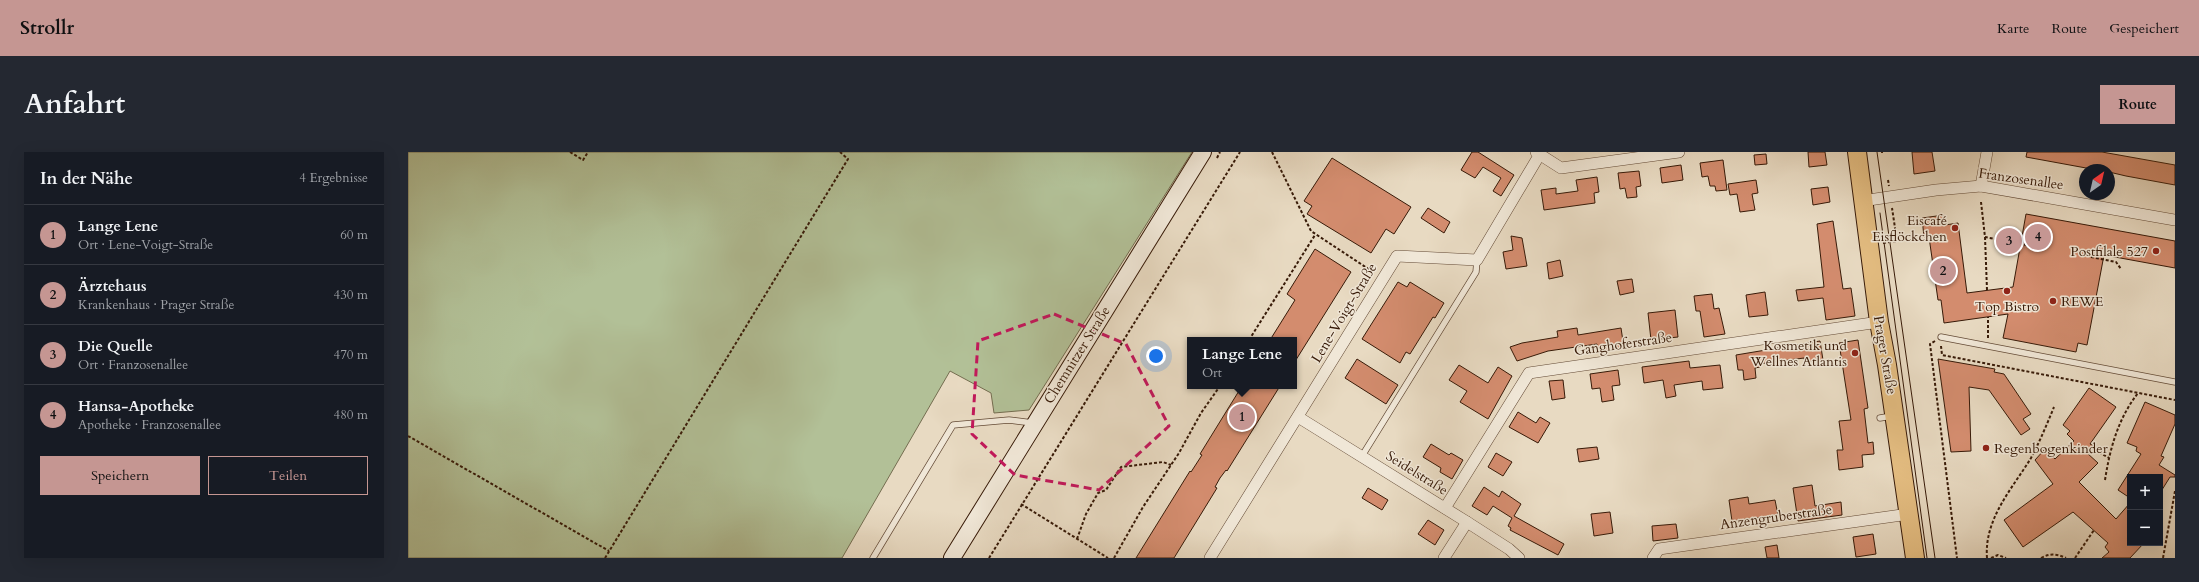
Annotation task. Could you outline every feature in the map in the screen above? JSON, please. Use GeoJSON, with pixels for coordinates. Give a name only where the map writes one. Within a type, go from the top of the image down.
{"type":"FeatureCollection","features":[{"type":"Feature","properties":{"kind":"main road","name":"Chemnitzer Straße"},"geometry":{"type":"LineString","coordinates":[[952,558],[1203,152]]}},
{"type":"Feature","properties":{"kind":"main road","name":"Prager Straße"},"geometry":{"type":"LineString","coordinates":[[1856,152],[1879,322],[1887,417],[1909,514],[1915,558]]}},
{"type":"Feature","properties":{"kind":"street"},"geometry":{"type":"LineString","coordinates":[[1477,260],[1538,153],[1562,168],[1679,152]]}},
{"type":"Feature","properties":{"kind":"street"},"geometry":{"type":"LineString","coordinates":[[1981,186],[1987,152]]}},
{"type":"Feature","properties":{"kind":"street","name":"Franzosenallee"},"geometry":{"type":"LineString","coordinates":[[1862,201],[1942,189],[1981,186],[2175,220]]}},
{"type":"Feature","properties":{"kind":"street","name":"Lene-Voigt-Straße"},"geometry":{"type":"LineString","coordinates":[[1210,558],[1396,256],[1477,260]]}},
{"type":"Feature","properties":{"kind":"street","name":"Ganghoferstraße"},"geometry":{"type":"LineString","coordinates":[[1445,508],[1529,373],[1879,322]]}},
{"type":"Feature","properties":{"kind":"street","name":"Seidelstraße"},"geometry":{"type":"LineString","coordinates":[[1298,417],[1510,549],[1519,558]]}},
{"type":"Feature","properties":{"kind":"street","name":"Anzengruberstraße"},"geometry":{"type":"LineString","coordinates":[[1653,558],[1659,549],[1909,514]]}},
{"type":"Feature","properties":{"kind":"street"},"geometry":{"type":"LineString","coordinates":[[1444,558],[1467,522]]}},
{"type":"Feature","properties":{"kind":"lane"},"geometry":{"type":"LineString","coordinates":[[1362,456],[1476,272],[1477,260]]}},
{"type":"Feature","properties":{"kind":"lane"},"geometry":{"type":"LineString","coordinates":[[1941,337],[2175,382]]}},
{"type":"Feature","properties":{"kind":"lane"},"geometry":{"type":"LineString","coordinates":[[873,558],[953,425],[1009,420],[1035,424]]}},
{"type":"Feature","properties":{"kind":"path"},"geometry":{"type":"LineString","coordinates":[[570,152],[583,160],[588,152]]}},
{"type":"Feature","properties":{"kind":"path"},"geometry":{"type":"LineString","coordinates":[[605,558],[848,159],[840,152]]}},
{"type":"Feature","properties":{"kind":"path"},"geometry":{"type":"LineString","coordinates":[[989,558],[1240,152]]}},
{"type":"Feature","properties":{"kind":"path"},"geometry":{"type":"LineString","coordinates":[[1272,152],[1311,231],[1383,278]]}},
{"type":"Feature","properties":{"kind":"path"},"geometry":{"type":"LineString","coordinates":[[1981,202],[1985,238],[1987,290]]}},
{"type":"Feature","properties":{"kind":"path"},"geometry":{"type":"LineString","coordinates":[[1879,243],[1897,241],[1892,207]]}},
{"type":"Feature","properties":{"kind":"path"},"geometry":{"type":"LineString","coordinates":[[1252,337],[1315,235]]}},
{"type":"Feature","properties":{"kind":"path"},"geometry":{"type":"LineString","coordinates":[[1985,238],[2027,245]]}},
{"type":"Feature","properties":{"kind":"path"},"geometry":{"type":"LineString","coordinates":[[2091,257],[2116,262],[2121,268]]}},
{"type":"Feature","properties":{"kind":"path"},"geometry":{"type":"LineString","coordinates":[[1988,317],[1988,338]]}},
{"type":"Feature","properties":{"kind":"path"},"geometry":{"type":"LineString","coordinates":[[1957,558],[1930,344],[1941,337],[1942,355],[2175,400]]}},
{"type":"Feature","properties":{"kind":"path"},"geometry":{"type":"LineString","coordinates":[[1114,558],[1143,507],[1171,465],[1201,413],[1218,389]]}},
{"type":"Feature","properties":{"kind":"path"},"geometry":{"type":"LineString","coordinates":[[2105,480],[2109,458],[2118,427],[2126,409],[2138,393]]}},
{"type":"Feature","properties":{"kind":"path"},"geometry":{"type":"LineString","coordinates":[[1987,558],[1988,539],[1992,523],[2032,457],[2054,407]]}},
{"type":"Feature","properties":{"kind":"path"},"geometry":{"type":"LineString","coordinates":[[408,436],[609,552]]}},
{"type":"Feature","properties":{"kind":"path"},"geometry":{"type":"LineString","coordinates":[[2099,452],[2109,458]]}},
{"type":"Feature","properties":{"kind":"path"},"geometry":{"type":"LineString","coordinates":[[1077,539],[1086,514],[1098,493],[1106,490],[1121,467],[1163,462],[1171,465]]}},
{"type":"Feature","properties":{"kind":"path"},"geometry":{"type":"LineString","coordinates":[[2163,558],[2175,491]]}},
{"type":"Feature","properties":{"kind":"path"},"geometry":{"type":"LineString","coordinates":[[1021,504],[1108,558]]}},
{"type":"Feature","properties":{"kind":"path"},"geometry":{"type":"LineString","coordinates":[[2075,558],[2094,530]]}},
{"type":"Feature","properties":{"kind":"path"},"geometry":{"type":"LineString","coordinates":[[2040,558],[2048,554],[2056,554],[2066,558]]}},
{"type":"Feature","properties":{"kind":"path"},"geometry":{"type":"LineString","coordinates":[[1991,558],[1998,555],[2006,558]]}},
{"type":"Feature","properties":{"kind":"highlighted area"},"geometry":{"type":"Polygon","coordinates":[[[1054,314],[1126,344],[1169,426],[1099,490],[1015,475],[972,434],[978,341],[1054,314]]]}},
{"type":"Feature","properties":{"kind":"green space"},"geometry":{"type":"Polygon","coordinates":[[[408,152],[1192,152],[1029,410],[994,413],[991,393],[950,371],[842,558],[408,558],[408,152]]]}},
{"type":"Feature","properties":{"kind":"building"},"geometry":{"type":"Polygon","coordinates":[[[1472,152],[1478,152],[1514,175],[1501,196],[1493,191],[1501,178],[1483,167],[1475,178],[1461,170],[1472,152]]]}},
{"type":"Feature","properties":{"kind":"building"},"geometry":{"type":"Polygon","coordinates":[[[1808,152],[1825,152],[1827,165],[1809,167],[1808,152]]]}},
{"type":"Feature","properties":{"kind":"building"},"geometry":{"type":"Polygon","coordinates":[[[1912,152],[1932,152],[1935,171],[1914,174],[1912,152]]]}},
{"type":"Feature","properties":{"kind":"building"},"geometry":{"type":"Polygon","coordinates":[[[2027,152],[2102,152],[2175,165],[2175,185],[2115,173],[2115,164],[2079,164],[2079,167],[2026,157],[2027,152]]]}},
{"type":"Feature","properties":{"kind":"building"},"geometry":{"type":"Polygon","coordinates":[[[1766,154],[1767,164],[1755,165],[1754,155],[1766,154]]]}},
{"type":"Feature","properties":{"kind":"building"},"geometry":{"type":"Polygon","coordinates":[[[1332,158],[1411,207],[1394,234],[1386,229],[1371,253],[1307,214],[1312,206],[1304,201],[1332,158]]]}},
{"type":"Feature","properties":{"kind":"building"},"geometry":{"type":"Polygon","coordinates":[[[1723,160],[1727,190],[1716,191],[1715,186],[1710,186],[1708,176],[1702,177],[1700,163],[1723,160]]]}},
{"type":"Feature","properties":{"kind":"building"},"geometry":{"type":"Polygon","coordinates":[[[1681,165],[1683,180],[1662,183],[1660,168],[1681,165]]]}},
{"type":"Feature","properties":{"kind":"building"},"geometry":{"type":"Polygon","coordinates":[[[1639,171],[1641,186],[1636,187],[1637,197],[1627,198],[1625,188],[1620,189],[1618,173],[1639,171]]]}},
{"type":"Feature","properties":{"kind":"building"},"geometry":{"type":"Polygon","coordinates":[[[1597,177],[1599,192],[1594,193],[1595,203],[1544,210],[1541,190],[1556,188],[1556,194],[1578,191],[1576,180],[1597,177]]]}},
{"type":"Feature","properties":{"kind":"building"},"geometry":{"type":"Polygon","coordinates":[[[1756,180],[1758,193],[1752,194],[1755,210],[1740,212],[1737,194],[1730,195],[1728,184],[1756,180]]]}},
{"type":"Feature","properties":{"kind":"building"},"geometry":{"type":"Polygon","coordinates":[[[1828,187],[1830,202],[1813,205],[1811,189],[1828,187]]]}},
{"type":"Feature","properties":{"kind":"building"},"geometry":{"type":"Polygon","coordinates":[[[1428,208],[1450,222],[1444,233],[1421,218],[1428,208]]]}},
{"type":"Feature","properties":{"kind":"building"},"geometry":{"type":"Polygon","coordinates":[[[2026,214],[2175,241],[2175,268],[2104,255],[2087,345],[2078,343],[2076,352],[2003,338],[2008,314],[1944,323],[1941,300],[1938,300],[1929,237],[1924,237],[1922,218],[1944,215],[1945,225],[1958,223],[1967,293],[2013,287],[2026,214]]]}},
{"type":"Feature","properties":{"kind":"building"},"geometry":{"type":"Polygon","coordinates":[[[1833,221],[1843,289],[1851,288],[1855,316],[1826,320],[1823,298],[1798,301],[1796,290],[1824,287],[1817,224],[1833,221]]]}},
{"type":"Feature","properties":{"kind":"building"},"geometry":{"type":"Polygon","coordinates":[[[1511,236],[1522,238],[1527,266],[1506,269],[1503,252],[1513,250],[1511,236]]]}},
{"type":"Feature","properties":{"kind":"building"},"geometry":{"type":"Polygon","coordinates":[[[1315,249],[1351,272],[1297,358],[1297,337],[1272,337],[1295,300],[1287,294],[1315,249]]]}},
{"type":"Feature","properties":{"kind":"building"},"geometry":{"type":"Polygon","coordinates":[[[1560,260],[1563,276],[1549,279],[1547,263],[1560,260]]]}},
{"type":"Feature","properties":{"kind":"building"},"geometry":{"type":"Polygon","coordinates":[[[1632,279],[1634,292],[1620,295],[1617,281],[1632,279]]]}},
{"type":"Feature","properties":{"kind":"building"},"geometry":{"type":"Polygon","coordinates":[[[1398,282],[1407,287],[1410,282],[1444,303],[1435,318],[1433,317],[1410,354],[1406,352],[1400,363],[1362,339],[1398,282]]]}},
{"type":"Feature","properties":{"kind":"building"},"geometry":{"type":"Polygon","coordinates":[[[1765,292],[1768,315],[1749,317],[1746,295],[1765,292]]]}},
{"type":"Feature","properties":{"kind":"building"},"geometry":{"type":"Polygon","coordinates":[[[1712,294],[1714,309],[1719,308],[1725,334],[1704,337],[1700,311],[1696,311],[1694,296],[1712,294]]]}},
{"type":"Feature","properties":{"kind":"building"},"geometry":{"type":"Polygon","coordinates":[[[1675,310],[1678,337],[1651,340],[1648,313],[1675,310]]]}},
{"type":"Feature","properties":{"kind":"building"},"geometry":{"type":"Polygon","coordinates":[[[1577,328],[1578,335],[1621,328],[1624,348],[1598,352],[1597,344],[1548,351],[1517,361],[1510,347],[1522,343],[1558,337],[1557,331],[1577,328]]]}},
{"type":"Feature","properties":{"kind":"building"},"geometry":{"type":"Polygon","coordinates":[[[1858,340],[1868,408],[1864,409],[1868,443],[1873,442],[1874,454],[1862,455],[1863,467],[1839,470],[1837,450],[1843,450],[1839,421],[1851,420],[1839,343],[1858,340]]]}},
{"type":"Feature","properties":{"kind":"building"},"geometry":{"type":"Polygon","coordinates":[[[1820,341],[1823,360],[1805,362],[1804,358],[1759,364],[1760,367],[1755,368],[1756,378],[1744,380],[1743,370],[1738,370],[1736,355],[1820,341]]]}},
{"type":"Feature","properties":{"kind":"building"},"geometry":{"type":"Polygon","coordinates":[[[1357,359],[1398,385],[1386,404],[1345,378],[1357,359]]]}},
{"type":"Feature","properties":{"kind":"building"},"geometry":{"type":"Polygon","coordinates":[[[1938,359],[1995,369],[1994,372],[2004,374],[2031,414],[2023,419],[2030,429],[2021,435],[1989,390],[1969,387],[1971,451],[1951,452],[1938,359]]]}},
{"type":"Feature","properties":{"kind":"building"},"geometry":{"type":"Polygon","coordinates":[[[1689,361],[1690,368],[1720,365],[1723,388],[1703,390],[1702,381],[1674,385],[1676,396],[1666,398],[1663,380],[1644,383],[1642,367],[1689,361]]]}},
{"type":"Feature","properties":{"kind":"building"},"geometry":{"type":"Polygon","coordinates":[[[1459,365],[1488,383],[1498,367],[1512,376],[1488,419],[1460,402],[1467,391],[1449,380],[1459,365]]]}},
{"type":"Feature","properties":{"kind":"building"},"geometry":{"type":"Polygon","coordinates":[[[1618,370],[1620,385],[1612,386],[1614,400],[1602,402],[1600,388],[1592,389],[1590,374],[1618,370]]]}},
{"type":"Feature","properties":{"kind":"building"},"geometry":{"type":"Polygon","coordinates":[[[1563,380],[1565,398],[1552,400],[1549,381],[1563,380]]]}},
{"type":"Feature","properties":{"kind":"building"},"geometry":{"type":"Polygon","coordinates":[[[2089,388],[2116,407],[2090,444],[2094,446],[2087,453],[2098,463],[2079,482],[2116,519],[2127,506],[2127,546],[2141,546],[2130,558],[2102,558],[2109,552],[2105,547],[2108,543],[2073,512],[2023,547],[2004,520],[2053,484],[2035,460],[2045,449],[2055,459],[2074,441],[2067,434],[2070,431],[2063,425],[2089,388]]]}},
{"type":"Feature","properties":{"kind":"building"},"geometry":{"type":"Polygon","coordinates":[[[1240,389],[1278,389],[1227,471],[1226,470],[1220,478],[1215,487],[1217,488],[1174,558],[1136,558],[1190,471],[1191,472],[1202,455],[1200,454],[1240,389]]]}},
{"type":"Feature","properties":{"kind":"building"},"geometry":{"type":"Polygon","coordinates":[[[2145,402],[2175,415],[2175,424],[2161,456],[2164,457],[2159,465],[2175,475],[2175,477],[2170,477],[2163,488],[2163,474],[2128,474],[2141,454],[2136,451],[2137,447],[2127,443],[2145,402]]]}},
{"type":"Feature","properties":{"kind":"building"},"geometry":{"type":"Polygon","coordinates":[[[1518,412],[1536,423],[1540,417],[1550,423],[1538,443],[1509,427],[1518,412]]]}},
{"type":"Feature","properties":{"kind":"building"},"geometry":{"type":"Polygon","coordinates":[[[1431,444],[1449,455],[1451,453],[1463,460],[1452,479],[1440,472],[1441,468],[1423,457],[1431,444]]]}},
{"type":"Feature","properties":{"kind":"building"},"geometry":{"type":"Polygon","coordinates":[[[1597,447],[1599,459],[1579,462],[1577,449],[1597,447]]]}},
{"type":"Feature","properties":{"kind":"building"},"geometry":{"type":"Polygon","coordinates":[[[1496,453],[1512,462],[1503,476],[1488,467],[1496,453]]]}},
{"type":"Feature","properties":{"kind":"building"},"geometry":{"type":"Polygon","coordinates":[[[2127,476],[2127,496],[2118,490],[2127,476]]]}},
{"type":"Feature","properties":{"kind":"building"},"geometry":{"type":"Polygon","coordinates":[[[1812,485],[1815,506],[1841,502],[1842,515],[1798,521],[1793,488],[1812,485]]]}},
{"type":"Feature","properties":{"kind":"building"},"geometry":{"type":"Polygon","coordinates":[[[1484,487],[1499,497],[1502,491],[1521,504],[1514,516],[1564,544],[1558,555],[1510,530],[1511,528],[1508,526],[1512,518],[1493,506],[1487,515],[1472,506],[1484,487]]]}},
{"type":"Feature","properties":{"kind":"building"},"geometry":{"type":"Polygon","coordinates":[[[1368,488],[1388,500],[1382,510],[1362,498],[1368,488]]]}},
{"type":"Feature","properties":{"kind":"building"},"geometry":{"type":"Polygon","coordinates":[[[1748,497],[1749,504],[1775,500],[1778,515],[1732,521],[1729,500],[1748,497]]]}},
{"type":"Feature","properties":{"kind":"building"},"geometry":{"type":"Polygon","coordinates":[[[1610,512],[1613,533],[1594,536],[1591,514],[1610,512]]]}},
{"type":"Feature","properties":{"kind":"building"},"geometry":{"type":"Polygon","coordinates":[[[1428,520],[1444,530],[1435,545],[1418,534],[1428,520]]]}},
{"type":"Feature","properties":{"kind":"building"},"geometry":{"type":"Polygon","coordinates":[[[1676,524],[1678,538],[1653,541],[1652,526],[1676,524]]]}},
{"type":"Feature","properties":{"kind":"building"},"geometry":{"type":"Polygon","coordinates":[[[1873,534],[1876,554],[1856,557],[1853,537],[1873,534]]]}},
{"type":"Feature","properties":{"kind":"building"},"geometry":{"type":"Polygon","coordinates":[[[1777,545],[1779,558],[1767,558],[1765,547],[1777,545]]]}},
{"type":"Feature","properties":{"kind":"tram line"},"geometry":{"type":"LineString","coordinates":[[1877,152],[1935,558]]}},
{"type":"Feature","properties":{"kind":"tram line"},"geometry":{"type":"LineString","coordinates":[[1880,213],[1927,558]]}},
{"type":"Feature","properties":{"kind":"place","name":"Eiscafé Eisflöckchen"},"geometry":{"type":"Point","coordinates":[1955,228]}},
{"type":"Feature","properties":{"kind":"place","name":"Hansa-Apotheke"},"geometry":{"type":"Point","coordinates":[2038,237]}},
{"type":"Feature","properties":{"kind":"place","name":"Die Quelle"},"geometry":{"type":"Point","coordinates":[2009,241]}},
{"type":"Feature","properties":{"kind":"place","name":"Postfilale 527"},"geometry":{"type":"Point","coordinates":[2156,251]}},
{"type":"Feature","properties":{"kind":"place","name":"Ärztehaus"},"geometry":{"type":"Point","coordinates":[1943,271]}},
{"type":"Feature","properties":{"kind":"place","name":"Top Bistro"},"geometry":{"type":"Point","coordinates":[2007,291]}},
{"type":"Feature","properties":{"kind":"place","name":"REWE"},"geometry":{"type":"Point","coordinates":[2053,301]}},
{"type":"Feature","properties":{"kind":"place","name":"Kosmetik und Wellnes Atlantis"},"geometry":{"type":"Point","coordinates":[1855,353]}},
{"type":"Feature","properties":{"kind":"place","name":"Lange Lene"},"geometry":{"type":"Point","coordinates":[1242,417]}},
{"type":"Feature","properties":{"kind":"place","name":"Regenbogenkinder"},"geometry":{"type":"Point","coordinates":[1986,448]}}]}
